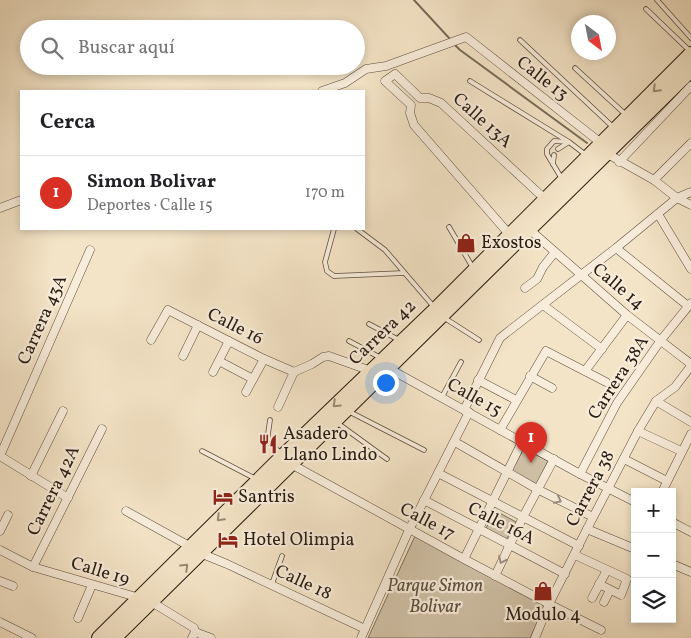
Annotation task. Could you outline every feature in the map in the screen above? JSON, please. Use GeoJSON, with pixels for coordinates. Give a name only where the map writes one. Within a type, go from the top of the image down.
{"type":"FeatureCollection","features":[{"type":"Feature","properties":{"kind":"highway","name":"Carrera 42"},"geometry":{"type":"LineString","coordinates":[[99,638],[144,600],[287,460],[401,341],[439,312],[474,269],[588,156],[604,148],[615,129],[691,53]]}},
{"type":"Feature","properties":{"kind":"highway","name":"Carrera 42"},"geometry":{"type":"LineString","coordinates":[[195,550],[258,480],[287,460],[335,421],[346,410],[380,365],[529,229],[604,148],[691,70]]}},
{"type":"Feature","properties":{"kind":"highway","name":"Carrera 42"},"geometry":{"type":"LineString","coordinates":[[114,638],[144,600]]}},
{"type":"Feature","properties":{"kind":"street","name":"Calle 13"},"geometry":{"type":"LineString","coordinates":[[365,69],[386,66],[466,38],[619,162],[654,180],[677,198],[691,205]]}},
{"type":"Feature","properties":{"kind":"street","name":"Calle 13A"},"geometry":{"type":"LineString","coordinates":[[411,105],[385,81],[395,74],[420,98],[429,98],[442,103],[546,198]]}},
{"type":"Feature","properties":{"kind":"street","name":"Calle 13"},"geometry":{"type":"LineString","coordinates":[[325,90],[345,83],[356,75]]}},
{"type":"Feature","properties":{"kind":"street"},"geometry":{"type":"LineString","coordinates":[[619,162],[691,86]]}},
{"type":"Feature","properties":{"kind":"street"},"geometry":{"type":"LineString","coordinates":[[420,98],[411,105],[410,113],[414,125],[509,234]]}},
{"type":"Feature","properties":{"kind":"street"},"geometry":{"type":"LineString","coordinates":[[654,180],[691,143]]}},
{"type":"Feature","properties":{"kind":"street"},"geometry":{"type":"LineString","coordinates":[[682,152],[691,149]]}},
{"type":"Feature","properties":{"kind":"street"},"geometry":{"type":"LineString","coordinates":[[361,638],[409,530],[455,442],[478,380],[500,338],[677,198],[691,192]]}},
{"type":"Feature","properties":{"kind":"street"},"geometry":{"type":"LineString","coordinates":[[0,208],[20,200]]}},
{"type":"Feature","properties":{"kind":"street"},"geometry":{"type":"LineString","coordinates":[[658,214],[691,269]]}},
{"type":"Feature","properties":{"kind":"street","name":"Calle 14"},"geometry":{"type":"LineString","coordinates":[[529,229],[627,315],[691,365]]}},
{"type":"Feature","properties":{"kind":"street"},"geometry":{"type":"LineString","coordinates":[[616,248],[690,304]]}},
{"type":"Feature","properties":{"kind":"street","name":"Carrera 43A"},"geometry":{"type":"LineString","coordinates":[[0,456],[90,250]]}},
{"type":"Feature","properties":{"kind":"street"},"geometry":{"type":"LineString","coordinates":[[525,288],[537,279],[543,267],[555,252]]}},
{"type":"Feature","properties":{"kind":"street","name":"Carrera 38A"},"geometry":{"type":"LineString","coordinates":[[580,474],[617,403],[661,340],[690,304]]}},
{"type":"Feature","properties":{"kind":"street"},"geometry":{"type":"LineString","coordinates":[[543,305],[602,349]]}},
{"type":"Feature","properties":{"kind":"street","name":"Calle 16"},"geometry":{"type":"LineString","coordinates":[[151,340],[168,310],[264,359],[294,372]]}},
{"type":"Feature","properties":{"kind":"street"},"geometry":{"type":"LineString","coordinates":[[585,371],[627,315]]}},
{"type":"Feature","properties":{"kind":"street"},"geometry":{"type":"LineString","coordinates":[[183,356],[198,325]]}},
{"type":"Feature","properties":{"kind":"street"},"geometry":{"type":"LineString","coordinates":[[213,372],[229,341]]}},
{"type":"Feature","properties":{"kind":"street"},"geometry":{"type":"LineString","coordinates":[[500,430],[546,351],[606,382]]}},
{"type":"Feature","properties":{"kind":"street"},"geometry":{"type":"LineString","coordinates":[[278,407],[294,372],[323,357],[329,356],[380,365]]}},
{"type":"Feature","properties":{"kind":"street"},"geometry":{"type":"LineString","coordinates":[[246,392],[264,359]]}},
{"type":"Feature","properties":{"kind":"street"},"geometry":{"type":"LineString","coordinates":[[219,361],[253,379]]}},
{"type":"Feature","properties":{"kind":"street","name":"Calle 15"},"geometry":{"type":"LineString","coordinates":[[380,365],[631,500]]}},
{"type":"Feature","properties":{"kind":"street","name":"Carrera 38"},"geometry":{"type":"LineString","coordinates":[[534,638],[549,604],[638,431],[656,401],[675,386],[691,365]]}},
{"type":"Feature","properties":{"kind":"street"},"geometry":{"type":"LineString","coordinates":[[530,376],[552,388]]}},
{"type":"Feature","properties":{"kind":"street"},"geometry":{"type":"LineString","coordinates":[[478,380],[516,400]]}},
{"type":"Feature","properties":{"kind":"street"},"geometry":{"type":"LineString","coordinates":[[656,401],[691,422]]}},
{"type":"Feature","properties":{"kind":"street"},"geometry":{"type":"LineString","coordinates":[[31,476],[63,411]]}},
{"type":"Feature","properties":{"kind":"street","name":"Carrera 42A"},"geometry":{"type":"LineString","coordinates":[[33,567],[102,429]]}},
{"type":"Feature","properties":{"kind":"street"},"geometry":{"type":"LineString","coordinates":[[638,431],[681,451]]}},
{"type":"Feature","properties":{"kind":"street"},"geometry":{"type":"LineString","coordinates":[[664,488],[691,434]]}},
{"type":"Feature","properties":{"kind":"street"},"geometry":{"type":"LineString","coordinates":[[455,442],[538,489],[593,517]]}},
{"type":"Feature","properties":{"kind":"street"},"geometry":{"type":"LineString","coordinates":[[464,559],[522,442]]}},
{"type":"Feature","properties":{"kind":"street"},"geometry":{"type":"LineString","coordinates":[[0,456],[68,498]]}},
{"type":"Feature","properties":{"kind":"street"},"geometry":{"type":"LineString","coordinates":[[495,576],[523,517],[554,459]]}},
{"type":"Feature","properties":{"kind":"street"},"geometry":{"type":"LineString","coordinates":[[624,459],[667,482]]}},
{"type":"Feature","properties":{"kind":"street","name":"Calle 17"},"geometry":{"type":"LineString","coordinates":[[287,460],[409,530],[601,630]]}},
{"type":"Feature","properties":{"kind":"street"},"geometry":{"type":"LineString","coordinates":[[438,473],[579,546]]}},
{"type":"Feature","properties":{"kind":"street","name":"Calle 16A"},"geometry":{"type":"LineString","coordinates":[[424,500],[565,574]]}},
{"type":"Feature","properties":{"kind":"street","name":"Calle 18"},"geometry":{"type":"LineString","coordinates":[[126,511],[195,550],[365,628]]}},
{"type":"Feature","properties":{"kind":"street"},"geometry":{"type":"LineString","coordinates":[[0,531],[8,515]]}},
{"type":"Feature","properties":{"kind":"street"},"geometry":{"type":"LineString","coordinates":[[676,524],[691,532]]}},
{"type":"Feature","properties":{"kind":"street"},"geometry":{"type":"LineString","coordinates":[[587,529],[631,547]]}},
{"type":"Feature","properties":{"kind":"street","name":"Calle 19"},"geometry":{"type":"LineString","coordinates":[[0,550],[33,567],[144,600],[192,632],[211,638]]}},
{"type":"Feature","properties":{"kind":"street"},"geometry":{"type":"LineString","coordinates":[[575,555],[627,579],[621,595],[599,584]]}},
{"type":"Feature","properties":{"kind":"street"},"geometry":{"type":"LineString","coordinates":[[676,566],[691,572]]}},
{"type":"Feature","properties":{"kind":"street"},"geometry":{"type":"LineString","coordinates":[[592,598],[607,570]]}},
{"type":"Feature","properties":{"kind":"street"},"geometry":{"type":"LineString","coordinates":[[0,581],[13,586]]}},
{"type":"Feature","properties":{"kind":"street"},"geometry":{"type":"LineString","coordinates":[[78,618],[92,585]]}},
{"type":"Feature","properties":{"kind":"street"},"geometry":{"type":"LineString","coordinates":[[604,602],[610,590]]}},
{"type":"Feature","properties":{"kind":"street"},"geometry":{"type":"LineString","coordinates":[[0,622],[32,638]]}},
{"type":"Feature","properties":{"kind":"lane"},"geometry":{"type":"LineString","coordinates":[[657,0],[691,38]]}},
{"type":"Feature","properties":{"kind":"lane"},"geometry":{"type":"LineString","coordinates":[[646,9],[691,53]]}},
{"type":"Feature","properties":{"kind":"lane"},"geometry":{"type":"LineString","coordinates":[[520,40],[615,129]]}},
{"type":"Feature","properties":{"kind":"lane"},"geometry":{"type":"LineString","coordinates":[[575,68],[628,117]]}},
{"type":"Feature","properties":{"kind":"lane"},"geometry":{"type":"LineString","coordinates":[[470,81],[569,142],[588,156]]}},
{"type":"Feature","properties":{"kind":"lane"},"geometry":{"type":"LineString","coordinates":[[563,182],[547,154],[554,141],[569,142]]}},
{"type":"Feature","properties":{"kind":"lane"},"geometry":{"type":"LineString","coordinates":[[558,149],[569,142]]}},
{"type":"Feature","properties":{"kind":"lane"},"geometry":{"type":"LineString","coordinates":[[553,164],[554,155]]}},
{"type":"Feature","properties":{"kind":"lane"},"geometry":{"type":"LineString","coordinates":[[449,227],[474,269]]}},
{"type":"Feature","properties":{"kind":"lane"},"geometry":{"type":"LineString","coordinates":[[334,230],[325,262],[327,271],[334,276],[404,273]]}},
{"type":"Feature","properties":{"kind":"lane"},"geometry":{"type":"LineString","coordinates":[[358,230],[385,250],[439,312],[479,340]]}},
{"type":"Feature","properties":{"kind":"lane"},"geometry":{"type":"LineString","coordinates":[[369,324],[401,341]]}},
{"type":"Feature","properties":{"kind":"lane"},"geometry":{"type":"LineString","coordinates":[[349,341],[380,365]]}},
{"type":"Feature","properties":{"kind":"lane"},"geometry":{"type":"LineString","coordinates":[[442,397],[462,362]]}},
{"type":"Feature","properties":{"kind":"lane"},"geometry":{"type":"LineString","coordinates":[[346,410],[424,450]]}},
{"type":"Feature","properties":{"kind":"lane"},"geometry":{"type":"LineString","coordinates":[[270,420],[267,440],[287,460]]}},
{"type":"Feature","properties":{"kind":"lane"},"geometry":{"type":"LineString","coordinates":[[335,421],[387,459]]}},
{"type":"Feature","properties":{"kind":"lane"},"geometry":{"type":"LineString","coordinates":[[202,451],[258,480]]}},
{"type":"Feature","properties":{"kind":"lane"},"geometry":{"type":"LineString","coordinates":[[272,585],[282,556]]}},
{"type":"Feature","properties":{"kind":"green space"},"geometry":{"type":"Polygon","coordinates":[[[524,448],[548,461],[536,485],[511,472],[524,448]]]}},
{"type":"Feature","properties":{"kind":"green space"},"geometry":{"type":"Polygon","coordinates":[[[496,511],[516,522],[506,540],[486,528],[496,511]]]}},
{"type":"Feature","properties":{"kind":"green space","name":"Parque Simon Bolivar"},"geometry":{"type":"Polygon","coordinates":[[[415,536],[545,606],[530,638],[368,638],[415,536]]]}},
{"type":"Feature","properties":{"kind":"waterway"},"geometry":{"type":"LineString","coordinates":[[414,0],[450,39]]}},
{"type":"Feature","properties":{"kind":"waterway"},"geometry":{"type":"LineString","coordinates":[[455,45],[587,143]]}},
{"type":"Feature","properties":{"kind":"place","name":"Exostos"},"geometry":{"type":"Point","coordinates":[466,243]}},
{"type":"Feature","properties":{"kind":"place","name":"Asadero Llano Lindo"},"geometry":{"type":"Point","coordinates":[268,444]}},
{"type":"Feature","properties":{"kind":"place","name":"Simon Bolivar"},"geometry":{"type":"Point","coordinates":[531,463]}},
{"type":"Feature","properties":{"kind":"place","name":"Santris"},"geometry":{"type":"Point","coordinates":[223,497]}},
{"type":"Feature","properties":{"kind":"place","name":"Hotel Olimpia"},"geometry":{"type":"Point","coordinates":[228,540]}},
{"type":"Feature","properties":{"kind":"place","name":"Modulo 4"},"geometry":{"type":"Point","coordinates":[543,591]}}]}
